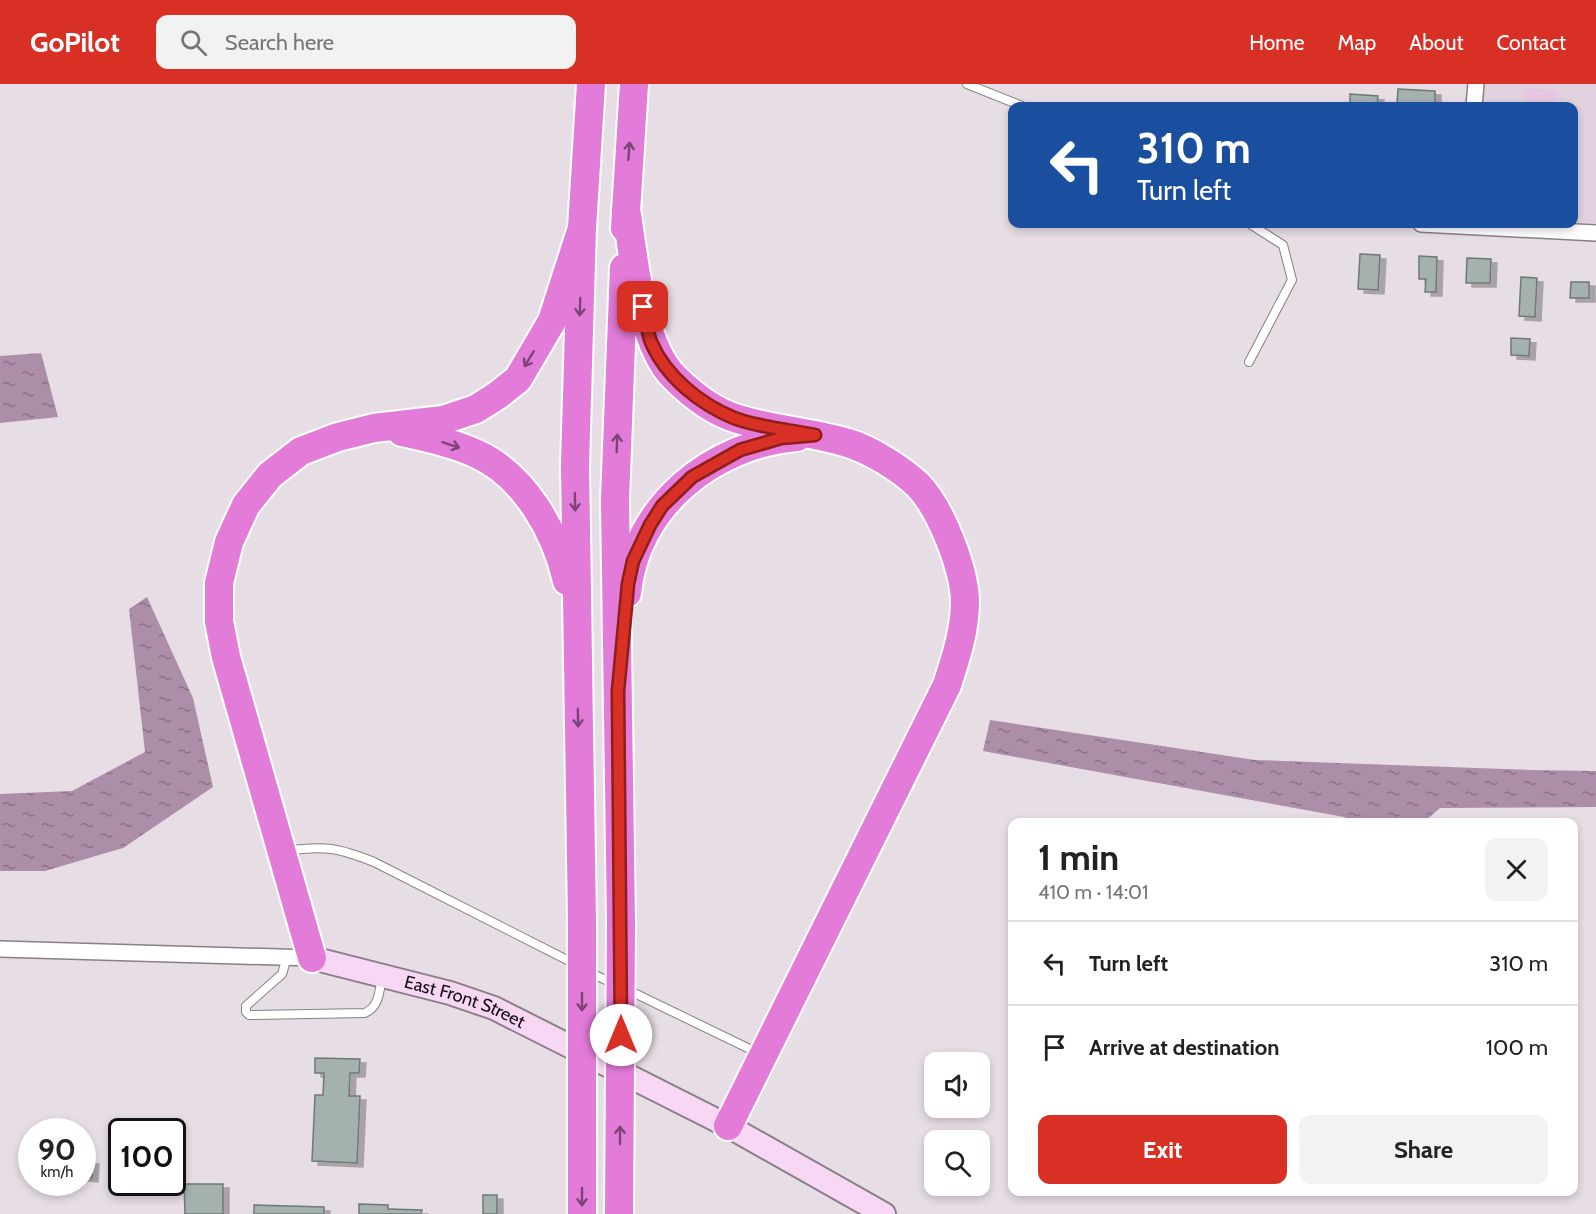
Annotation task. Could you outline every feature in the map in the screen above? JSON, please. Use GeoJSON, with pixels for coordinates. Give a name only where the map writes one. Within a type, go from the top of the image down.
{"type":"FeatureCollection","features":[{"type":"Feature","properties":{"kind":"highway"},"geometry":{"type":"LineString","coordinates":[[582,1214],[582,922],[574,465],[582,228],[591,84]]}},
{"type":"Feature","properties":{"kind":"highway"},"geometry":{"type":"LineString","coordinates":[[619,1214],[621,923],[615,499],[626,209],[634,84]]}},
{"type":"Feature","properties":{"kind":"highway"},"geometry":{"type":"LineString","coordinates":[[626,209],[639,289],[651,342],[672,376],[713,407],[736,418],[850,444],[887,462],[918,486],[943,523],[958,563],[965,600],[962,639],[947,685],[728,1126]]}},
{"type":"Feature","properties":{"kind":"highway"},"geometry":{"type":"LineString","coordinates":[[300,958],[282,851],[226,657],[219,621],[219,583],[229,542],[246,505],[270,475],[301,451],[338,437],[374,428],[442,420],[476,409],[518,379],[552,321],[582,228]]}},
{"type":"Feature","properties":{"kind":"highway"},"geometry":{"type":"LineString","coordinates":[[374,428],[450,444],[479,455],[499,468],[518,485],[547,525],[564,566],[577,670]]}},
{"type":"Feature","properties":{"kind":"highway"},"geometry":{"type":"LineString","coordinates":[[618,691],[628,584],[633,561],[662,506],[692,477],[740,450],[781,438],[815,435]]}},
{"type":"Feature","properties":{"kind":"street"},"geometry":{"type":"LineString","coordinates":[[1474,102],[1476,84]]}},
{"type":"Feature","properties":{"kind":"street"},"geometry":{"type":"LineString","coordinates":[[1524,228],[1596,233]]}},
{"type":"Feature","properties":{"kind":"street","name":"East Front Street"},"geometry":{"type":"LineString","coordinates":[[0,949],[300,958],[382,975],[450,993],[494,1008],[728,1126],[884,1214]]}},
{"type":"Feature","properties":{"kind":"lane"},"geometry":{"type":"LineString","coordinates":[[967,84],[1012,102]]}},
{"type":"Feature","properties":{"kind":"lane"},"geometry":{"type":"LineString","coordinates":[[1249,362],[1292,280],[1283,245],[1256,228]]}},
{"type":"Feature","properties":{"kind":"lane"},"geometry":{"type":"LineString","coordinates":[[282,851],[310,847],[342,849],[374,862],[518,937],[764,1056]]}},
{"type":"Feature","properties":{"kind":"lane"},"geometry":{"type":"LineString","coordinates":[[300,958],[246,1006],[246,1012],[249,1015],[372,1010],[377,1003],[382,975]]}},
{"type":"Feature","properties":{"kind":"shaded area"},"geometry":{"type":"Polygon","coordinates":[[[1484,84],[1596,84],[1596,223],[1578,222],[1578,102],[1483,102],[1484,84]]]}},
{"type":"Feature","properties":{"kind":"shaded area"},"geometry":{"type":"Polygon","coordinates":[[[1525,88],[1559,90],[1558,102],[1524,102],[1525,88]]]}},
{"type":"Feature","properties":{"kind":"water"},"geometry":{"type":"Polygon","coordinates":[[[41,353],[58,417],[0,423],[0,356],[41,353]]]}},
{"type":"Feature","properties":{"kind":"water"},"geometry":{"type":"Polygon","coordinates":[[[147,597],[193,698],[213,787],[123,848],[45,871],[0,871],[0,794],[72,791],[145,752],[129,609],[147,597]]]}},
{"type":"Feature","properties":{"kind":"water"},"geometry":{"type":"Polygon","coordinates":[[[990,720],[1255,760],[1596,771],[1596,807],[1440,808],[1429,818],[1346,818],[983,751],[990,720]]]}},
{"type":"Feature","properties":{"kind":"building"},"geometry":{"type":"Polygon","coordinates":[[[1398,89],[1435,91],[1435,102],[1397,102],[1398,89]]]}},
{"type":"Feature","properties":{"kind":"building"},"geometry":{"type":"Polygon","coordinates":[[[1350,94],[1378,96],[1377,102],[1350,102],[1350,94]]]}},
{"type":"Feature","properties":{"kind":"building"},"geometry":{"type":"Polygon","coordinates":[[[1360,254],[1380,255],[1378,290],[1358,289],[1360,254]]]}},
{"type":"Feature","properties":{"kind":"building"},"geometry":{"type":"Polygon","coordinates":[[[1419,256],[1437,257],[1436,292],[1425,292],[1426,279],[1419,279],[1419,256]]]}},
{"type":"Feature","properties":{"kind":"building"},"geometry":{"type":"Polygon","coordinates":[[[1467,258],[1491,259],[1490,283],[1466,283],[1467,258]]]}},
{"type":"Feature","properties":{"kind":"building"},"geometry":{"type":"Polygon","coordinates":[[[1521,277],[1537,278],[1535,317],[1519,316],[1521,277]]]}},
{"type":"Feature","properties":{"kind":"building"},"geometry":{"type":"Polygon","coordinates":[[[1571,282],[1589,282],[1589,298],[1570,298],[1571,282]]]}},
{"type":"Feature","properties":{"kind":"building"},"geometry":{"type":"Polygon","coordinates":[[[1511,338],[1530,339],[1529,356],[1511,355],[1511,338]]]}},
{"type":"Feature","properties":{"kind":"building"},"geometry":{"type":"Polygon","coordinates":[[[315,1058],[360,1059],[359,1073],[350,1073],[349,1096],[360,1096],[357,1163],[312,1161],[315,1095],[323,1095],[324,1073],[315,1073],[315,1058]]]}},
{"type":"Feature","properties":{"kind":"building"},"geometry":{"type":"Polygon","coordinates":[[[186,1184],[223,1184],[223,1214],[185,1214],[186,1184]]]}},
{"type":"Feature","properties":{"kind":"building"},"geometry":{"type":"Polygon","coordinates":[[[483,1195],[497,1195],[497,1214],[483,1214],[483,1195]]]}},
{"type":"Feature","properties":{"kind":"building"},"geometry":{"type":"Polygon","coordinates":[[[359,1204],[388,1205],[388,1209],[422,1210],[421,1214],[359,1214],[359,1204]]]}},
{"type":"Feature","properties":{"kind":"building"},"geometry":{"type":"Polygon","coordinates":[[[254,1205],[324,1207],[324,1214],[254,1214],[254,1205]]]}},
{"type":"Feature","properties":{"kind":"route"},"geometry":{"type":"LineString","coordinates":[[621,1035],[618,691],[628,584],[633,561],[641,541],[662,506],[692,477],[740,450],[781,438],[815,435],[736,418],[695,395],[672,376],[651,342],[643,307]]}}]}
